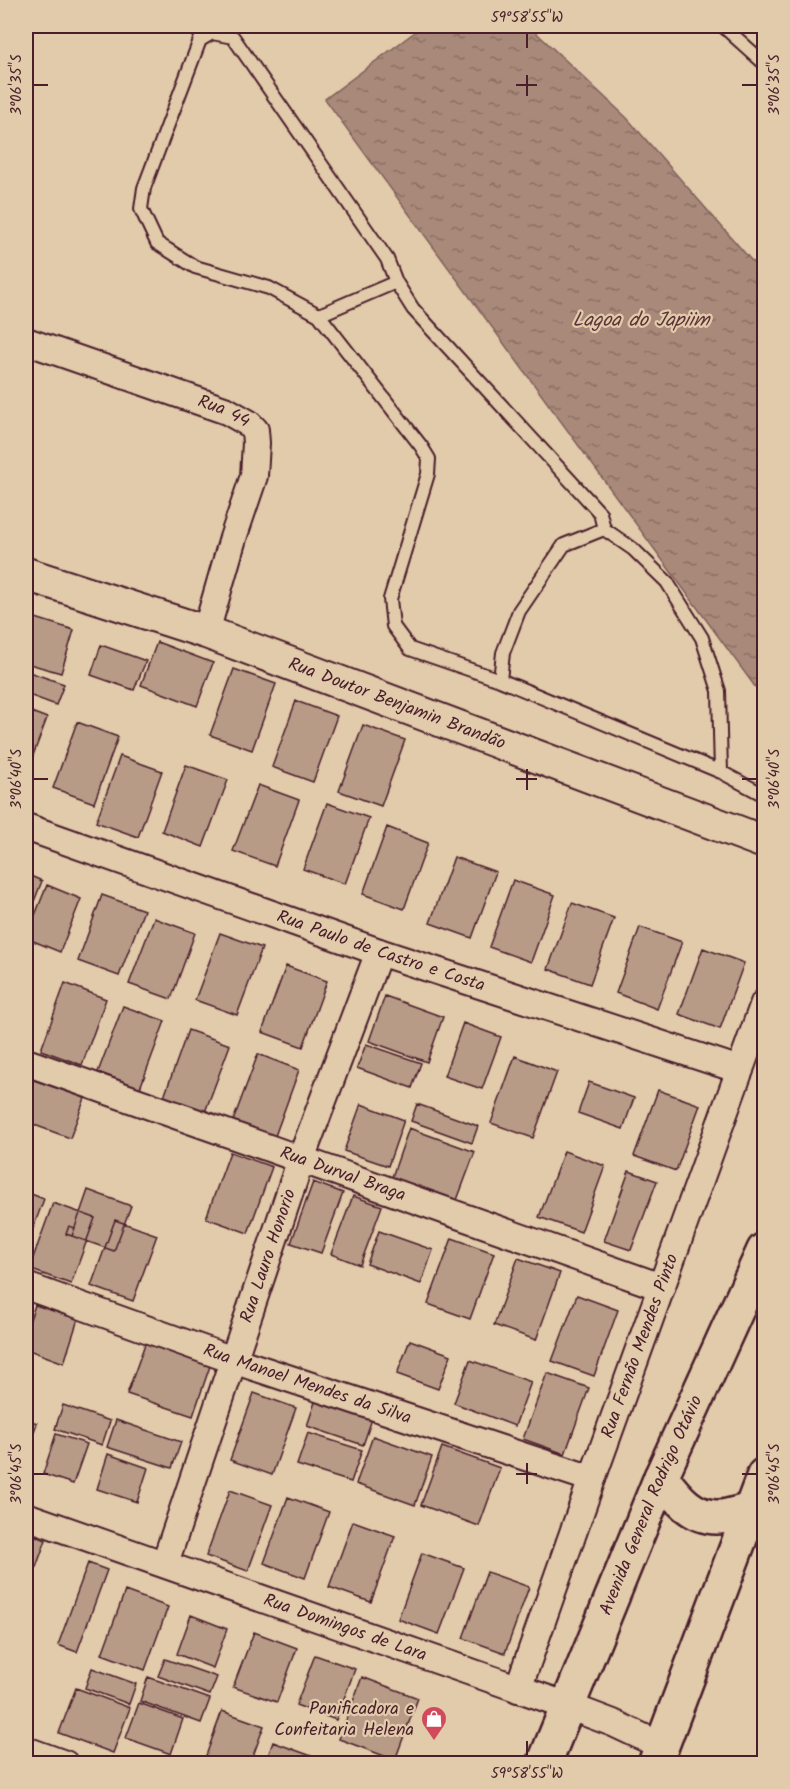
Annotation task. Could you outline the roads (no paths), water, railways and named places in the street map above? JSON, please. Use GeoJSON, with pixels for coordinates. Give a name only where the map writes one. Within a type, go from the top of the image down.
{"type":"FeatureCollection","features":[{"type":"Feature","properties":{"kind":"main road","name":"Avenida General Rodrigo Otávio"},"geometry":{"type":"LineString","coordinates":[[544,1764],[660,1477],[765,1250]]}},
{"type":"Feature","properties":{"kind":"main road"},"geometry":{"type":"LineString","coordinates":[[658,1755],[758,1512],[765,1475]]}},
{"type":"Feature","properties":{"kind":"main road"},"geometry":{"type":"LineString","coordinates":[[660,1477],[681,1503],[698,1514],[718,1518],[758,1512]]}},
{"type":"Feature","properties":{"kind":"street","name":"Rua 44"},"geometry":{"type":"LineString","coordinates":[[26,340],[227,411],[248,423],[255,430],[254,476],[233,538],[206,632]]}},
{"type":"Feature","properties":{"kind":"street","name":"Rua Doutor Benjamin Brandão"},"geometry":{"type":"LineString","coordinates":[[26,574],[206,632],[765,842]]}},
{"type":"Feature","properties":{"kind":"street","name":"Rua Paulo de Castro e Costa"},"geometry":{"type":"LineString","coordinates":[[26,827],[379,952],[740,1070]]}},
{"type":"Feature","properties":{"kind":"street","name":"Rua Lauro Honorio"},"geometry":{"type":"LineString","coordinates":[[165,1563],[301,1159],[379,952]]}},
{"type":"Feature","properties":{"kind":"street","name":"Rua Fernão Mendes Pinto"},"geometry":{"type":"LineString","coordinates":[[518,1689],[765,1003]]}},
{"type":"Feature","properties":{"kind":"street","name":"Rua Durval Braga"},"geometry":{"type":"LineString","coordinates":[[26,1062],[661,1287]]}},
{"type":"Feature","properties":{"kind":"street","name":"Rua Manoel Mendes da Silva"},"geometry":{"type":"LineString","coordinates":[[26,1286],[233,1360],[592,1479]]}},
{"type":"Feature","properties":{"kind":"street","name":"Rua Domingos de Lara"},"geometry":{"type":"LineString","coordinates":[[26,1516],[165,1563],[613,1723],[658,1755]]}},
{"type":"Feature","properties":{"kind":"street"},"geometry":{"type":"LineString","coordinates":[[26,1750],[65,1764]]}},
{"type":"Feature","properties":{"kind":"lane"},"geometry":{"type":"LineString","coordinates":[[723,26],[765,63]]}},
{"type":"Feature","properties":{"kind":"lane"},"geometry":{"type":"LineString","coordinates":[[721,772],[719,691],[702,638],[667,582],[633,549],[604,530],[600,513],[413,309],[396,282],[387,259],[233,37],[212,33],[200,40],[144,188],[141,209],[157,243],[195,267],[269,288],[319,315],[429,459],[428,474],[390,599],[393,626],[410,649],[500,680],[721,772],[765,795]]}},
{"type":"Feature","properties":{"kind":"lane"},"geometry":{"type":"LineString","coordinates":[[319,315],[396,282]]}},
{"type":"Feature","properties":{"kind":"lane"},"geometry":{"type":"LineString","coordinates":[[500,680],[503,653],[519,611],[564,545],[604,530]]}},
{"type":"Feature","properties":{"kind":"water","name":"Lagoa do Japiim"},"geometry":{"type":"Polygon","coordinates":[[[423,26],[529,26],[627,118],[764,275],[764,699],[325,99],[423,26]]]}},
{"type":"Feature","properties":{"kind":"place","name":"Panificadora e Confeitaria Helena"},"geometry":{"type":"Point","coordinates":[434,1742]}}]}
